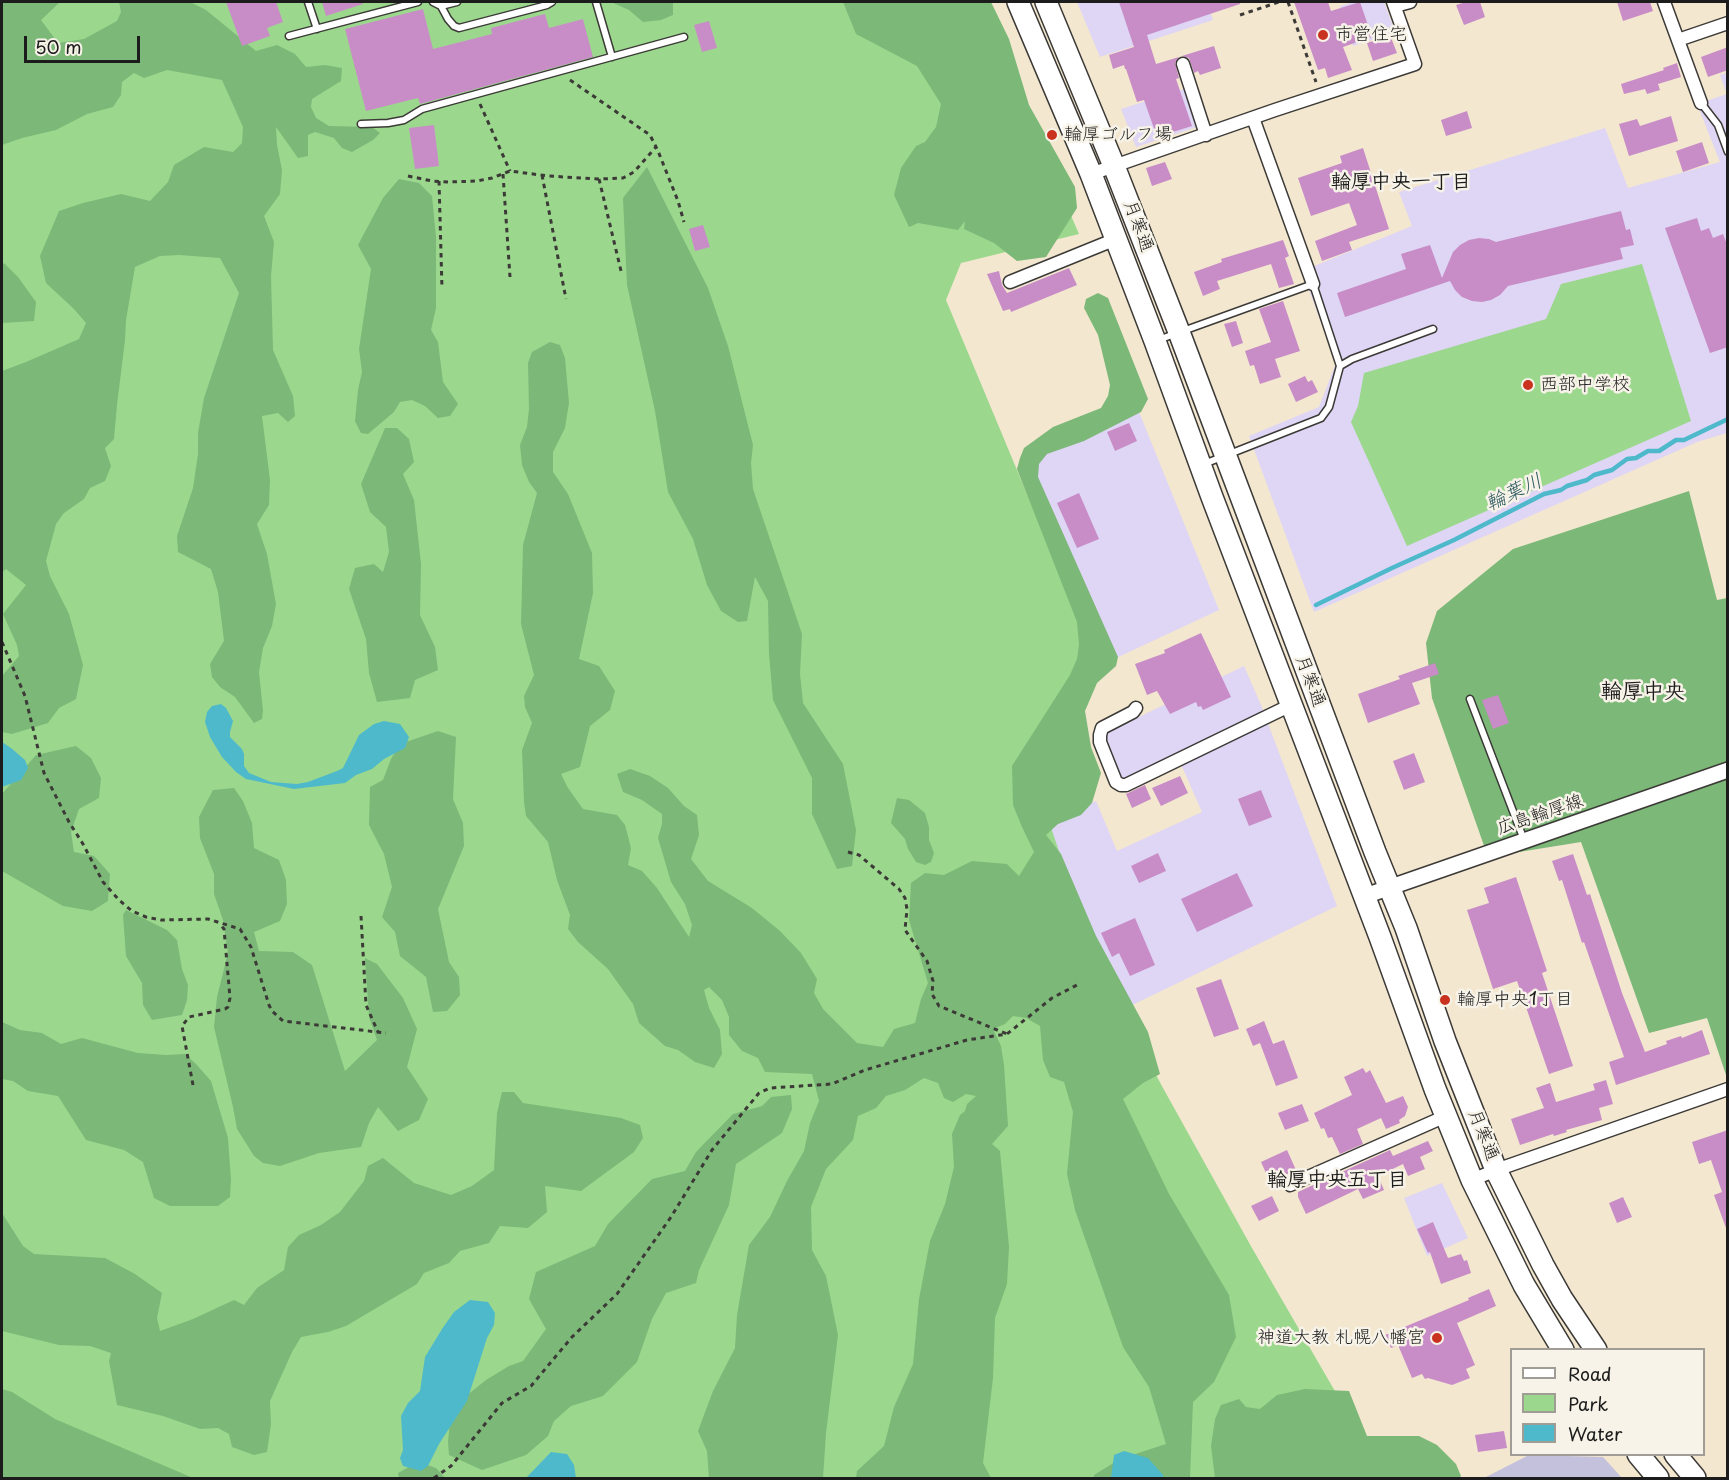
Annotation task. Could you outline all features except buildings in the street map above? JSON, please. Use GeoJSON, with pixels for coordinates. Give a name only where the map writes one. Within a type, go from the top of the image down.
{"type":"FeatureCollection","features":[{"type":"Feature","properties":{"kind":"highway","name":"月寒通"},"geometry":{"type":"LineString","coordinates":[[1018,2],[1091,174],[1446,1116],[1473,1180],[1524,1286],[1562,1348]]}},
{"type":"Feature","properties":{"kind":"highway","name":"月寒通"},"geometry":{"type":"LineString","coordinates":[[1046,2],[1179,332],[1406,928],[1445,1041],[1496,1170],[1543,1265],[1562,1299],[1595,1348]]}},
{"type":"Feature","properties":{"kind":"highway"},"geometry":{"type":"LineString","coordinates":[[1639,1456],[1658,1479]]}},
{"type":"Feature","properties":{"kind":"highway"},"geometry":{"type":"LineString","coordinates":[[1676,1456],[1695,1479]]}},
{"type":"Feature","properties":{"kind":"street"},"geometry":{"type":"LineString","coordinates":[[1091,174],[1415,64],[1394,4],[1410,2]]}},
{"type":"Feature","properties":{"kind":"street"},"geometry":{"type":"LineString","coordinates":[[1664,2],[1701,103]]}},
{"type":"Feature","properties":{"kind":"street"},"geometry":{"type":"LineString","coordinates":[[1678,40],[1728,23]]}},
{"type":"Feature","properties":{"kind":"street"},"geometry":{"type":"LineString","coordinates":[[1183,64],[1206,135]]}},
{"type":"Feature","properties":{"kind":"street"},"geometry":{"type":"LineString","coordinates":[[1253,118],[1313,284]]}},
{"type":"Feature","properties":{"kind":"street"},"geometry":{"type":"LineString","coordinates":[[1010,282],[1116,240]]}},
{"type":"Feature","properties":{"kind":"street"},"geometry":{"type":"LineString","coordinates":[[1136,708],[1133,712],[1102,728],[1100,735],[1100,742],[1116,782],[1121,785],[1126,785],[1291,705]]}},
{"type":"Feature","properties":{"kind":"street","name":"広島輪厚線"},"geometry":{"type":"LineString","coordinates":[[1365,896],[1728,770]]}},
{"type":"Feature","properties":{"kind":"street"},"geometry":{"type":"LineString","coordinates":[[1473,1180],[1728,1089]]}},
{"type":"Feature","properties":{"kind":"street"},"geometry":{"type":"LineString","coordinates":[[1290,1185],[1446,1116]]}},
{"type":"Feature","properties":{"kind":"lane"},"geometry":{"type":"LineString","coordinates":[[308,2],[317,29]]}},
{"type":"Feature","properties":{"kind":"lane"},"geometry":{"type":"LineString","coordinates":[[289,36],[418,2]]}},
{"type":"Feature","properties":{"kind":"lane"},"geometry":{"type":"LineString","coordinates":[[433,2],[441,6],[454,26],[459,28],[552,2]]}},
{"type":"Feature","properties":{"kind":"lane"},"geometry":{"type":"LineString","coordinates":[[441,6],[457,2]]}},
{"type":"Feature","properties":{"kind":"lane"},"geometry":{"type":"LineString","coordinates":[[596,2],[612,57]]}},
{"type":"Feature","properties":{"kind":"lane"},"geometry":{"type":"LineString","coordinates":[[361,124],[404,120],[422,109],[684,37]]}},
{"type":"Feature","properties":{"kind":"lane"},"geometry":{"type":"LineString","coordinates":[[1701,103],[1718,125],[1728,152]]}},
{"type":"Feature","properties":{"kind":"lane"},"geometry":{"type":"LineString","coordinates":[[1155,341],[1313,284],[1340,366],[1329,407],[1321,418],[1201,465]]}},
{"type":"Feature","properties":{"kind":"lane"},"geometry":{"type":"LineString","coordinates":[[1340,366],[1352,359],[1433,329]]}},
{"type":"Feature","properties":{"kind":"lane"},"geometry":{"type":"LineString","coordinates":[[1470,699],[1524,841]]}},
{"type":"Feature","properties":{"kind":"path"},"geometry":{"type":"LineString","coordinates":[[1240,15],[1279,2]]}},
{"type":"Feature","properties":{"kind":"path"},"geometry":{"type":"LineString","coordinates":[[1288,2],[1321,95]]}},
{"type":"Feature","properties":{"kind":"path"},"geometry":{"type":"LineString","coordinates":[[558,72],[650,135],[678,201],[684,222]]}},
{"type":"Feature","properties":{"kind":"path"},"geometry":{"type":"LineString","coordinates":[[476,94],[510,171]]}},
{"type":"Feature","properties":{"kind":"path"},"geometry":{"type":"LineString","coordinates":[[408,176],[439,181],[477,181],[510,171],[599,179],[623,178],[634,172],[656,147]]}},
{"type":"Feature","properties":{"kind":"path"},"geometry":{"type":"LineString","coordinates":[[503,174],[510,277]]}},
{"type":"Feature","properties":{"kind":"path"},"geometry":{"type":"LineString","coordinates":[[542,175],[566,299]]}},
{"type":"Feature","properties":{"kind":"path"},"geometry":{"type":"LineString","coordinates":[[599,179],[622,275]]}},
{"type":"Feature","properties":{"kind":"path"},"geometry":{"type":"LineString","coordinates":[[439,181],[442,289]]}},
{"type":"Feature","properties":{"kind":"path"},"geometry":{"type":"LineString","coordinates":[[2,642],[25,696],[44,773],[103,882],[132,911],[146,916],[161,920],[208,919],[240,929],[251,947],[268,1005],[283,1022],[386,1033]]}},
{"type":"Feature","properties":{"kind":"path"},"geometry":{"type":"LineString","coordinates":[[848,852],[859,855],[905,898],[906,930],[927,961],[933,981],[932,994],[939,1006],[1007,1034]]}},
{"type":"Feature","properties":{"kind":"path"},"geometry":{"type":"LineString","coordinates":[[361,916],[366,1005],[378,1032]]}},
{"type":"Feature","properties":{"kind":"path"},"geometry":{"type":"LineString","coordinates":[[193,1085],[182,1026],[189,1017],[225,1009],[231,998],[224,929],[219,922]]}},
{"type":"Feature","properties":{"kind":"path"},"geometry":{"type":"LineString","coordinates":[[434,1479],[451,1466],[502,1403],[531,1386],[572,1337],[617,1294],[671,1217],[712,1150],[759,1093],[770,1089],[832,1084],[865,1070],[968,1040],[1007,1034],[1052,998],[1077,985]]}},
{"type":"Feature","properties":{"kind":"shaded area"},"geometry":{"type":"Polygon","coordinates":[[[1077,2],[1207,2],[1213,20],[1100,57],[1077,2]]]}},
{"type":"Feature","properties":{"kind":"shaded area"},"geometry":{"type":"Polygon","coordinates":[[[1354,2],[1384,2],[1395,32],[1353,46],[1340,6],[1354,2]]]}},
{"type":"Feature","properties":{"kind":"shaded area"},"geometry":{"type":"Polygon","coordinates":[[[1727,73],[1727,94],[1720,75],[1727,73]]]}},
{"type":"Feature","properties":{"kind":"shaded area"},"geometry":{"type":"Polygon","coordinates":[[[1184,89],[1197,127],[1136,147],[1121,109],[1184,89]]]}},
{"type":"Feature","properties":{"kind":"shaded area","name":"西部中学校"},"geometry":{"type":"Polygon","coordinates":[[[1727,94],[1727,433],[1697,442],[1314,612],[1249,436],[1319,407],[1336,363],[1302,271],[1412,226],[1399,192],[1605,128],[1628,188],[1720,162],[1697,104],[1727,94]]]}},
{"type":"Feature","properties":{"kind":"shaded area"},"geometry":{"type":"Polygon","coordinates":[[[1137,407],[1219,610],[1114,659],[1022,458],[1137,407]]]}},
{"type":"Feature","properties":{"kind":"shaded area"},"geometry":{"type":"Polygon","coordinates":[[[1244,666],[1264,712],[1122,781],[1104,734],[1244,666]]]}},
{"type":"Feature","properties":{"kind":"shaded area"},"geometry":{"type":"Polygon","coordinates":[[[1267,721],[1337,906],[1128,1007],[1039,824],[1096,801],[1117,851],[1202,812],[1180,762],[1267,721]]]}},
{"type":"Feature","properties":{"kind":"shaded area"},"geometry":{"type":"Polygon","coordinates":[[[1442,1183],[1468,1238],[1427,1256],[1404,1198],[1442,1183]]]}},
{"type":"Feature","properties":{"kind":"shaded area"},"geometry":{"type":"Polygon","coordinates":[[[1527,1456],[1566,1456],[1603,1457],[1622,1478],[1484,1478],[1527,1456]]]}},
{"type":"Feature","properties":{"kind":"green space"},"geometry":{"type":"Polygon","coordinates":[[[2,2],[60,2],[41,20],[58,43],[84,39],[117,21],[121,12],[119,2],[190,2],[206,10],[256,51],[277,45],[295,54],[306,67],[325,65],[342,68],[341,81],[312,99],[311,107],[316,118],[329,126],[372,127],[380,133],[373,140],[352,152],[342,148],[334,138],[315,132],[308,135],[308,156],[298,158],[276,127],[282,170],[280,194],[264,216],[274,242],[271,276],[273,350],[293,396],[295,416],[288,422],[278,413],[262,416],[270,480],[269,505],[257,524],[267,554],[276,604],[272,626],[263,648],[259,672],[262,719],[254,723],[235,697],[220,687],[212,677],[210,664],[224,641],[218,592],[211,569],[178,552],[177,536],[193,488],[204,398],[239,293],[220,258],[179,255],[160,256],[135,267],[126,320],[114,439],[105,448],[111,466],[105,481],[90,488],[84,499],[64,513],[56,524],[46,561],[50,576],[69,614],[83,665],[76,699],[59,708],[48,723],[12,734],[2,732],[2,676],[19,656],[17,645],[3,614],[26,585],[6,569],[2,572],[2,371],[79,339],[86,323],[46,283],[40,256],[59,211],[121,194],[150,201],[168,182],[174,165],[204,147],[233,152],[242,143],[243,127],[222,80],[167,70],[144,78],[134,73],[122,82],[121,95],[113,107],[87,114],[56,130],[2,145],[2,2]]]}},
{"type":"Feature","properties":{"kind":"green space"},"geometry":{"type":"Polygon","coordinates":[[[8,2],[978,2],[1079,234],[961,263],[946,300],[1093,652],[1029,763],[1097,963],[1252,1248],[1365,1443],[1454,1478],[2,1478],[2,4],[8,2]]]}},
{"type":"Feature","properties":{"kind":"green space"},"geometry":{"type":"Polygon","coordinates":[[[611,2],[673,2],[673,15],[661,20],[643,22],[629,10],[611,2]]]}},
{"type":"Feature","properties":{"kind":"green space"},"geometry":{"type":"Polygon","coordinates":[[[843,2],[991,2],[1009,39],[1029,105],[1075,187],[1077,208],[1046,257],[1017,261],[994,243],[964,229],[965,221],[958,230],[918,223],[909,227],[894,195],[901,168],[916,146],[925,142],[936,127],[941,104],[917,66],[856,34],[843,2]]]}},
{"type":"Feature","properties":{"kind":"green space"},"geometry":{"type":"Polygon","coordinates":[[[647,167],[708,288],[728,346],[753,445],[751,463],[753,489],[802,634],[800,674],[803,703],[843,764],[856,830],[852,866],[837,869],[812,814],[812,778],[773,700],[768,601],[755,577],[747,621],[738,622],[721,611],[707,585],[693,539],[668,492],[655,411],[627,285],[623,198],[647,167]]]}},
{"type":"Feature","properties":{"kind":"green space"},"geometry":{"type":"Polygon","coordinates":[[[399,179],[419,183],[432,196],[436,237],[436,308],[431,330],[438,342],[443,382],[458,404],[450,416],[438,418],[425,406],[412,400],[400,402],[394,412],[368,434],[361,433],[355,421],[362,372],[359,349],[371,269],[358,245],[383,198],[399,179]]]}},
{"type":"Feature","properties":{"kind":"green space"},"geometry":{"type":"Polygon","coordinates":[[[2,263],[18,277],[36,302],[34,321],[2,323],[2,263]]]}},
{"type":"Feature","properties":{"kind":"green space"},"geometry":{"type":"Polygon","coordinates":[[[1642,264],[1691,421],[1407,546],[1351,422],[1358,406],[1364,373],[1546,319],[1561,284],[1642,264]]]}},
{"type":"Feature","properties":{"kind":"green space"},"geometry":{"type":"Polygon","coordinates":[[[1098,293],[1108,298],[1148,399],[1141,412],[1084,441],[1047,454],[1039,464],[1038,477],[1118,657],[1116,666],[1097,683],[1085,711],[1091,747],[1101,773],[1092,803],[1081,815],[1058,824],[1046,835],[1061,854],[1096,936],[1148,1032],[1160,1074],[1143,1083],[1123,1099],[1169,1194],[1229,1295],[1236,1337],[1214,1382],[1193,1402],[1190,1478],[1094,1478],[1094,1475],[1120,1459],[1166,1444],[1149,1387],[1123,1347],[1075,1210],[1067,1174],[1073,1112],[1064,1082],[1050,1077],[1043,1060],[1040,1026],[1026,1018],[1013,1016],[1005,1024],[993,1029],[1001,1046],[1004,1065],[1008,1126],[992,1144],[1000,1151],[1009,1247],[1007,1284],[995,1318],[993,1378],[983,1463],[991,1478],[856,1478],[857,1471],[884,1446],[894,1407],[913,1364],[919,1299],[930,1241],[945,1204],[954,1167],[952,1134],[960,1115],[976,1096],[966,1094],[953,1102],[944,1098],[938,1083],[924,1078],[905,1090],[886,1096],[876,1108],[858,1116],[853,1140],[826,1169],[811,1207],[812,1250],[826,1276],[838,1335],[823,1478],[709,1478],[707,1451],[698,1431],[713,1391],[735,1348],[737,1315],[749,1245],[770,1217],[804,1151],[810,1123],[819,1101],[812,1074],[765,1072],[758,1058],[742,1051],[729,1035],[729,1017],[722,1000],[709,987],[704,990],[709,1008],[720,1030],[722,1054],[714,1068],[695,1062],[678,1050],[665,1046],[639,1023],[633,1004],[608,969],[578,942],[568,929],[570,915],[557,880],[548,842],[526,816],[524,802],[522,750],[532,723],[525,707],[524,696],[534,675],[521,624],[523,545],[537,493],[529,482],[522,465],[520,445],[527,427],[529,409],[528,363],[532,352],[550,342],[560,345],[565,358],[569,403],[565,428],[553,452],[553,472],[568,494],[592,553],[593,593],[579,659],[599,666],[615,691],[610,710],[590,726],[580,767],[561,774],[568,788],[583,809],[617,815],[625,825],[631,848],[628,865],[642,871],[657,888],[689,937],[692,925],[685,904],[671,882],[658,838],[662,814],[642,800],[623,792],[617,774],[630,769],[650,776],[668,788],[684,806],[697,815],[699,835],[691,859],[708,881],[752,908],[780,931],[801,953],[817,979],[814,993],[823,1009],[857,1043],[883,1047],[894,1029],[915,1023],[928,983],[909,920],[911,883],[925,873],[944,875],[972,861],[1007,864],[1019,876],[1034,852],[1013,805],[1012,766],[1070,675],[1077,659],[1079,645],[1077,622],[1017,469],[1024,448],[1053,427],[1101,408],[1108,396],[1110,385],[1098,335],[1084,308],[1086,299],[1098,293]]]}},
{"type":"Feature","properties":{"kind":"green space"},"geometry":{"type":"Polygon","coordinates":[[[385,428],[397,428],[409,439],[414,462],[403,474],[414,500],[421,564],[420,615],[435,647],[438,670],[415,680],[410,698],[377,702],[369,673],[366,639],[349,589],[355,568],[374,564],[383,572],[389,552],[386,527],[370,512],[361,484],[385,428]]]}},
{"type":"Feature","properties":{"kind":"green space"},"geometry":{"type":"Polygon","coordinates":[[[1689,491],[1717,600],[1727,598],[1726,1075],[1707,1018],[1649,1033],[1581,842],[1488,857],[1432,698],[1426,643],[1437,611],[1513,549],[1689,491]]]}},
{"type":"Feature","properties":{"kind":"green space"},"geometry":{"type":"Polygon","coordinates":[[[438,731],[456,737],[453,799],[463,823],[464,846],[438,909],[449,962],[459,977],[460,995],[447,1011],[433,1012],[426,977],[400,956],[395,932],[382,917],[392,887],[384,854],[369,825],[370,787],[383,780],[400,744],[438,731]]]}},
{"type":"Feature","properties":{"kind":"green space"},"geometry":{"type":"Polygon","coordinates":[[[76,746],[91,758],[101,778],[99,798],[79,809],[71,832],[74,852],[94,856],[110,874],[108,901],[92,911],[63,906],[2,871],[2,794],[36,755],[76,746]]]}},
{"type":"Feature","properties":{"kind":"green space"},"geometry":{"type":"Polygon","coordinates":[[[234,788],[243,801],[252,823],[254,848],[279,860],[286,880],[287,904],[280,921],[254,932],[259,951],[293,952],[312,965],[345,1071],[377,1040],[369,1017],[365,958],[377,964],[403,998],[417,1029],[407,1067],[428,1099],[419,1120],[398,1131],[378,1107],[369,1123],[361,1147],[319,1153],[280,1166],[263,1163],[254,1156],[237,1129],[214,1027],[217,997],[228,953],[223,920],[214,894],[214,874],[200,838],[199,817],[213,790],[234,788]]]}},
{"type":"Feature","properties":{"kind":"green space"},"geometry":{"type":"Polygon","coordinates":[[[897,798],[909,800],[925,813],[929,827],[929,840],[934,853],[931,862],[925,865],[916,862],[905,839],[891,823],[897,798]]]}},
{"type":"Feature","properties":{"kind":"green space"},"geometry":{"type":"Polygon","coordinates":[[[126,910],[167,930],[177,940],[182,969],[188,985],[187,1000],[182,1015],[152,1020],[143,1005],[142,983],[126,956],[123,915],[126,910]]]}},
{"type":"Feature","properties":{"kind":"green space"},"geometry":{"type":"Polygon","coordinates":[[[2,1022],[20,1030],[42,1033],[61,1044],[82,1038],[138,1053],[185,1054],[211,1081],[228,1138],[230,1197],[218,1206],[170,1206],[154,1198],[143,1162],[124,1150],[86,1140],[58,1096],[28,1091],[13,1081],[2,1079],[2,1022]]]}},
{"type":"Feature","properties":{"kind":"green space"},"geometry":{"type":"Polygon","coordinates":[[[502,1092],[514,1092],[523,1103],[621,1118],[640,1125],[643,1138],[634,1152],[581,1191],[545,1186],[547,1212],[528,1228],[500,1226],[489,1243],[460,1251],[449,1263],[424,1273],[417,1284],[346,1326],[301,1337],[270,1401],[271,1424],[267,1452],[254,1455],[232,1447],[229,1434],[218,1428],[200,1429],[163,1416],[117,1405],[109,1361],[111,1353],[90,1346],[59,1345],[2,1331],[2,1213],[23,1246],[34,1254],[105,1258],[135,1274],[162,1293],[157,1318],[160,1331],[234,1300],[244,1305],[257,1288],[284,1270],[288,1247],[299,1235],[321,1225],[340,1212],[364,1181],[368,1166],[383,1158],[414,1183],[451,1195],[472,1186],[494,1170],[497,1113],[502,1092]]]}},
{"type":"Feature","properties":{"kind":"green space"},"geometry":{"type":"Polygon","coordinates":[[[791,1095],[792,1109],[782,1133],[736,1164],[729,1205],[699,1270],[696,1283],[666,1293],[652,1319],[637,1362],[603,1396],[571,1406],[554,1421],[548,1436],[526,1455],[482,1470],[449,1455],[451,1408],[486,1380],[509,1366],[523,1361],[546,1329],[529,1299],[536,1272],[595,1246],[608,1224],[652,1179],[685,1171],[696,1152],[733,1114],[762,1106],[771,1097],[791,1095]]]}},
{"type":"Feature","properties":{"kind":"green space"},"geometry":{"type":"Polygon","coordinates":[[[2,1389],[12,1392],[55,1419],[193,1478],[2,1478],[2,1389]]]}},
{"type":"Feature","properties":{"kind":"green space"},"geometry":{"type":"Polygon","coordinates":[[[1305,1389],[1349,1391],[1367,1436],[1419,1436],[1437,1445],[1456,1464],[1461,1476],[1459,1478],[1215,1478],[1211,1446],[1215,1419],[1221,1405],[1239,1399],[1246,1407],[1260,1409],[1277,1395],[1305,1389]]]}},
{"type":"Feature","properties":{"kind":"green space"},"geometry":{"type":"Polygon","coordinates":[[[418,1462],[436,1468],[445,1478],[399,1478],[398,1473],[418,1462]]]}},
{"type":"Feature","properties":{"kind":"water"},"geometry":{"type":"Polygon","coordinates":[[[221,704],[233,721],[230,737],[242,749],[244,766],[249,773],[271,782],[297,784],[308,782],[343,768],[359,735],[374,724],[384,721],[400,724],[409,737],[405,748],[345,783],[294,789],[246,779],[222,757],[210,737],[205,722],[207,712],[212,706],[221,704]]]}},
{"type":"Feature","properties":{"kind":"water"},"geometry":{"type":"Polygon","coordinates":[[[2,742],[25,760],[28,768],[21,780],[2,787],[2,742]]]}},
{"type":"Feature","properties":{"kind":"water"},"geometry":{"type":"Polygon","coordinates":[[[470,1300],[488,1302],[495,1313],[494,1325],[487,1338],[467,1401],[439,1444],[428,1466],[421,1471],[403,1466],[400,1458],[403,1450],[401,1416],[408,1403],[420,1391],[425,1357],[454,1312],[470,1300]]]}},
{"type":"Feature","properties":{"kind":"water"},"geometry":{"type":"Polygon","coordinates":[[[1124,1451],[1148,1458],[1163,1478],[1111,1478],[1114,1455],[1124,1451]]]}},
{"type":"Feature","properties":{"kind":"water"},"geometry":{"type":"Polygon","coordinates":[[[551,1452],[567,1454],[574,1465],[576,1478],[526,1478],[551,1452]]]}},
{"type":"Feature","properties":{"kind":"waterway","name":"輪葉川"},"geometry":{"type":"LineString","coordinates":[[1316,605],[1454,540],[1544,494],[1561,490],[1594,475],[1612,470],[1627,459],[1636,458],[1648,451],[1659,451],[1676,440],[1684,440],[1728,419]]}},
{"type":"Feature","properties":{"kind":"place","name":"市営住宅"},"geometry":{"type":"Point","coordinates":[1323,35]}},
{"type":"Feature","properties":{"kind":"place","name":"輪厚ゴルフ場"},"geometry":{"type":"Point","coordinates":[1052,135]}},
{"type":"Feature","properties":{"kind":"place","name":"西部中学校"},"geometry":{"type":"Point","coordinates":[1528,385]}},
{"type":"Feature","properties":{"kind":"place","name":"輪厚中央1丁目"},"geometry":{"type":"Point","coordinates":[1445,1000]}},
{"type":"Feature","properties":{"kind":"place","name":"神道大教 札幌八幡宮"},"geometry":{"type":"Point","coordinates":[1437,1338]}},
{"type":"Feature","properties":{"kind":"district","name":"輪厚中央一丁目"},"geometry":{"type":"Point","coordinates":[1401,182]}},
{"type":"Feature","properties":{"kind":"district","name":"輪厚中央"},"geometry":{"type":"Point","coordinates":[1643,692]}},
{"type":"Feature","properties":{"kind":"district","name":"輪厚中央五丁目"},"geometry":{"type":"Point","coordinates":[1337,1180]}}]}
